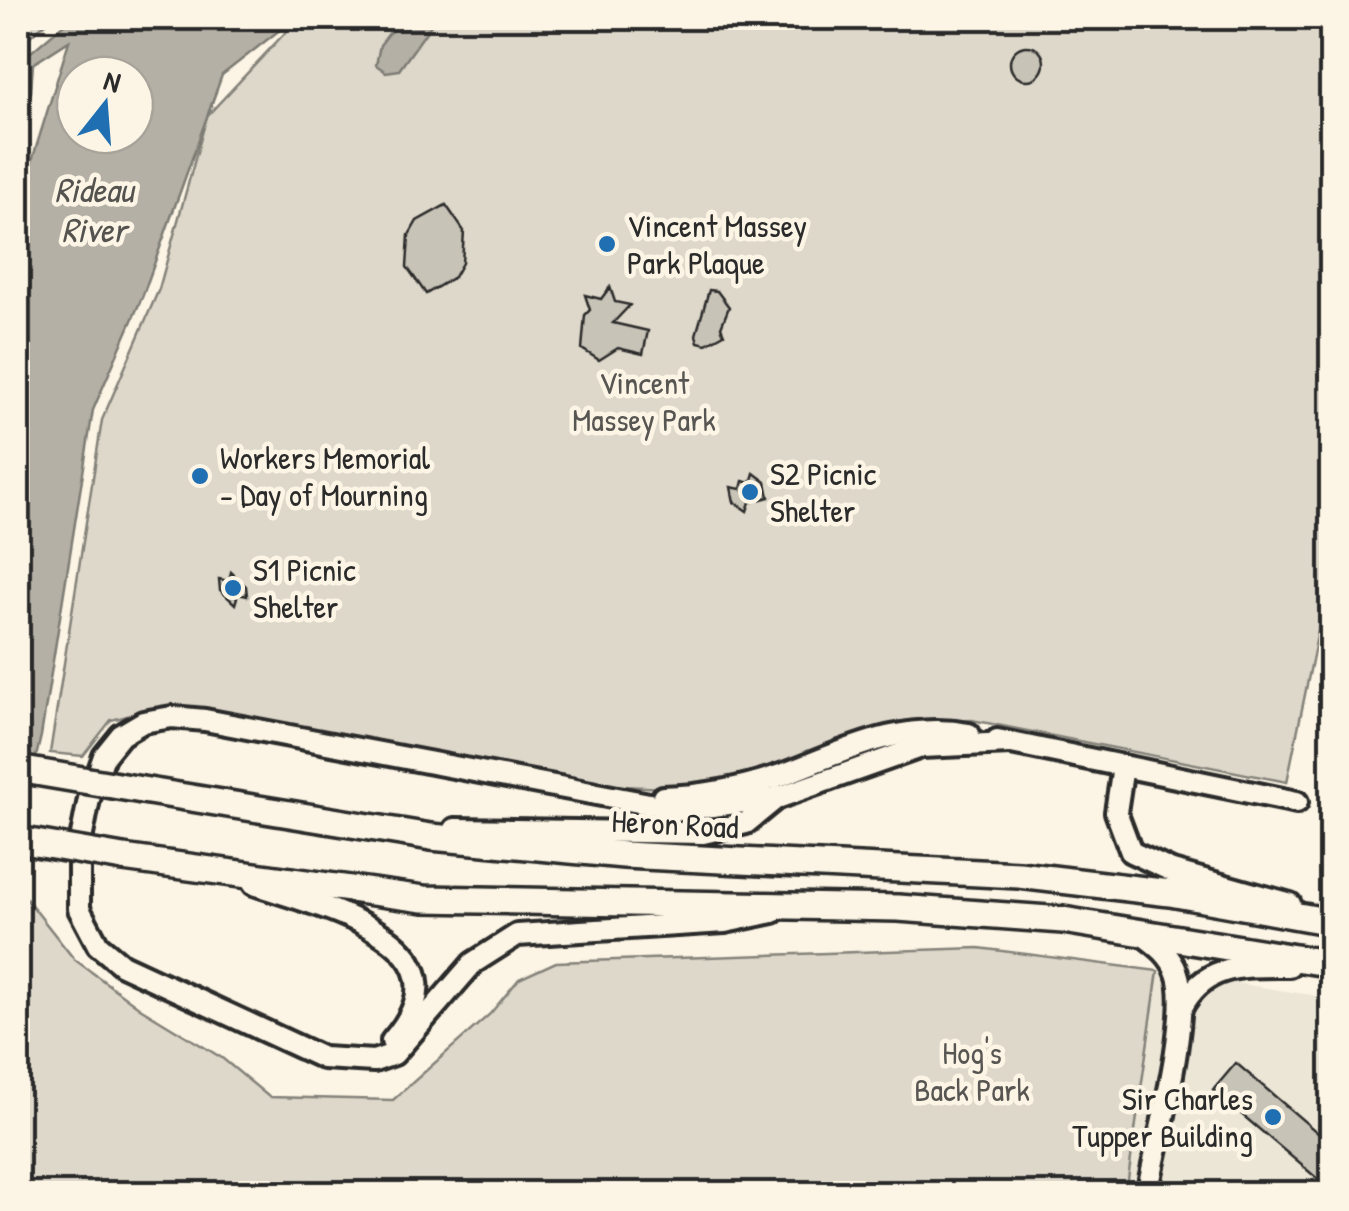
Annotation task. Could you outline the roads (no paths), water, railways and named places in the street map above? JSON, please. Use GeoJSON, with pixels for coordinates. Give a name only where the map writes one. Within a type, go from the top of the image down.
{"type":"FeatureCollection","features":[{"type":"Feature","properties":{"kind":"main road","name":"Heron Road"},"geometry":{"type":"LineString","coordinates":[[18,770],[356,827],[624,855],[1019,875],[1170,893],[1332,919]]}},
{"type":"Feature","properties":{"kind":"main road"},"geometry":{"type":"LineString","coordinates":[[18,840],[342,891],[441,900],[952,911],[1136,930],[1332,965]]}},
{"type":"Feature","properties":{"kind":"lane"},"geometry":{"type":"LineString","coordinates":[[795,908],[726,922],[517,935],[473,963],[402,1047],[384,1058],[334,1061],[134,971],[98,945],[79,909],[76,879],[98,766],[112,744],[143,722],[188,717],[682,810],[777,798],[905,751],[1010,742]]}},
{"type":"Feature","properties":{"kind":"lane"},"geometry":{"type":"LineString","coordinates":[[602,797],[674,797],[730,790],[866,741],[940,730],[1123,766],[1214,775],[1224,790],[1298,802]]}},
{"type":"Feature","properties":{"kind":"lane"},"geometry":{"type":"LineString","coordinates":[[356,827],[703,833],[746,823],[822,758]]}},
{"type":"Feature","properties":{"kind":"lane"},"geometry":{"type":"LineString","coordinates":[[1123,766],[1116,812],[1126,846],[1141,859],[1332,919]]}},
{"type":"Feature","properties":{"kind":"lane"},"geometry":{"type":"LineString","coordinates":[[220,872],[368,924],[390,937],[406,955],[416,978],[408,1019],[391,1042],[360,1060]]}},
{"type":"Feature","properties":{"kind":"lane"},"geometry":{"type":"LineString","coordinates":[[1136,930],[1160,946],[1174,965],[1180,1011],[1147,1194]]}},
{"type":"Feature","properties":{"kind":"lane"},"geometry":{"type":"LineString","coordinates":[[1180,1011],[1200,982],[1229,968],[1332,965]]}},
{"type":"Feature","properties":{"kind":"water","name":"Rideau River"},"geometry":{"type":"Polygon","coordinates":[[[71,18],[295,18],[222,75],[143,295],[93,410],[41,736],[18,833],[18,206],[55,86],[55,155],[155,155],[155,55],[65,55],[69,41],[33,64],[31,92],[18,113],[18,63],[71,18]]]}},
{"type":"Feature","properties":{"kind":"water"},"geometry":{"type":"Polygon","coordinates":[[[401,18],[436,18],[399,70],[386,72],[376,65],[380,45],[401,18]]]}},
{"type":"Feature","properties":{"kind":"place","name":"Vincent Massey Park Plaque"},"geometry":{"type":"Point","coordinates":[607,244]}},
{"type":"Feature","properties":{"kind":"place","name":"Workers Memorial - Day of Mourning"},"geometry":{"type":"Point","coordinates":[200,476]}},
{"type":"Feature","properties":{"kind":"place","name":"S2 Picnic Shelter"},"geometry":{"type":"Point","coordinates":[750,492]}},
{"type":"Feature","properties":{"kind":"place","name":"S1 Picnic Shelter"},"geometry":{"type":"Point","coordinates":[233,588]}},
{"type":"Feature","properties":{"kind":"place","name":"Sir Charles Tupper Building"},"geometry":{"type":"Point","coordinates":[1273,1117]}},
{"type":"Feature","properties":{"kind":"park label","name":"Vincent Massey Park"},"geometry":{"type":"Point","coordinates":[644,402]}},
{"type":"Feature","properties":{"kind":"park label","name":"Hog's Back Park"},"geometry":{"type":"Point","coordinates":[972,1072]}}]}
